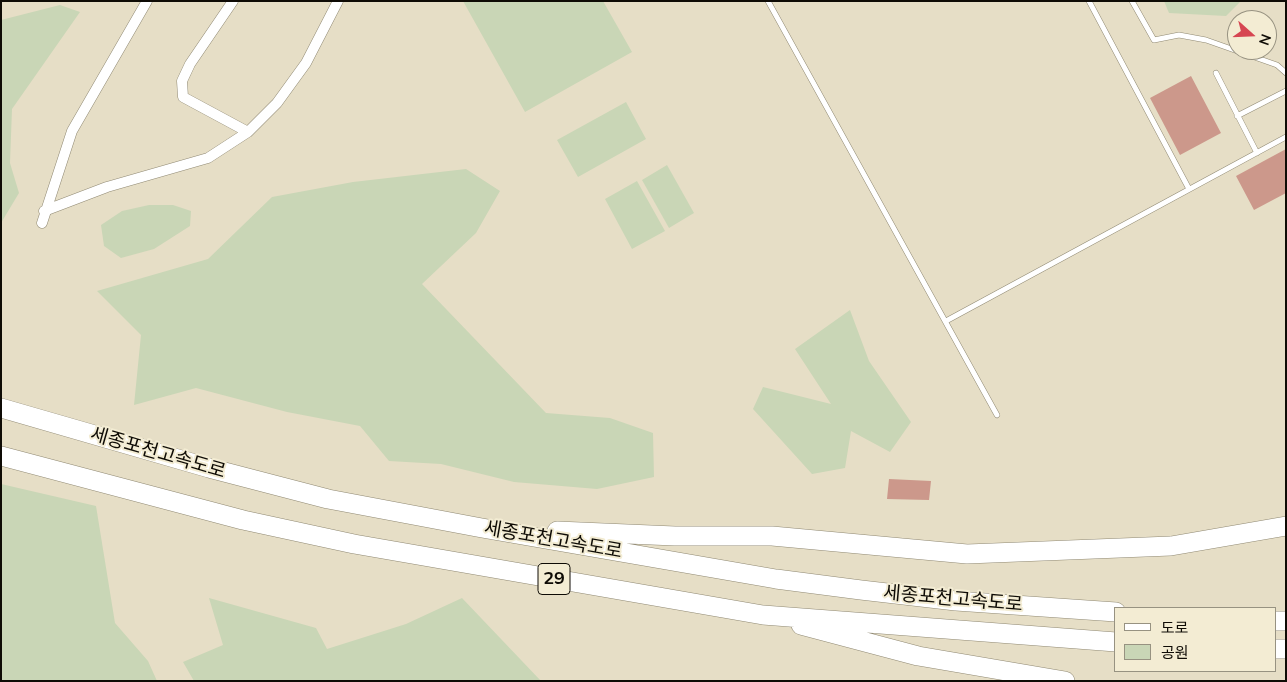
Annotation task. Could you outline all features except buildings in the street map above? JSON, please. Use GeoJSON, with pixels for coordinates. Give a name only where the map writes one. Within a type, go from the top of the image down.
{"type":"FeatureCollection","features":[{"type":"Feature","properties":{"kind":"highway","name":"세종포천고속도로"},"geometry":{"type":"LineString","coordinates":[[5,409],[209,468],[328,499],[482,528],[814,584],[956,601],[1114,612]]}},
{"type":"Feature","properties":{"kind":"highway","name":"세종포천고속도로"},"geometry":{"type":"LineString","coordinates":[[1,456],[243,520],[354,544],[763,615],[1114,642]]}},
{"type":"Feature","properties":{"kind":"highway"},"geometry":{"type":"LineString","coordinates":[[482,528],[675,536],[772,536],[967,554],[1171,546],[1286,526]]}},
{"type":"Feature","properties":{"kind":"highway"},"geometry":{"type":"LineString","coordinates":[[763,615],[918,656],[1065,681]]}},
{"type":"Feature","properties":{"kind":"street"},"geometry":{"type":"LineString","coordinates":[[42,223],[44,211],[72,131],[147,1]]}},
{"type":"Feature","properties":{"kind":"street"},"geometry":{"type":"LineString","coordinates":[[232,1],[190,64],[182,81],[183,97],[248,132]]}},
{"type":"Feature","properties":{"kind":"street"},"geometry":{"type":"LineString","coordinates":[[44,211],[107,186],[208,158],[248,132],[277,103],[306,63],[338,1]]}},
{"type":"Feature","properties":{"kind":"lane"},"geometry":{"type":"LineString","coordinates":[[768,1],[997,415]]}},
{"type":"Feature","properties":{"kind":"lane"},"geometry":{"type":"LineString","coordinates":[[1088,1],[1189,189]]}},
{"type":"Feature","properties":{"kind":"lane"},"geometry":{"type":"LineString","coordinates":[[1132,1],[1154,40],[1179,35],[1206,40],[1277,65],[1286,74]]}},
{"type":"Feature","properties":{"kind":"lane"},"geometry":{"type":"LineString","coordinates":[[1216,73],[1257,152]]}},
{"type":"Feature","properties":{"kind":"lane"},"geometry":{"type":"LineString","coordinates":[[1237,116],[1286,91]]}},
{"type":"Feature","properties":{"kind":"lane"},"geometry":{"type":"LineString","coordinates":[[946,321],[1286,137]]}},
{"type":"Feature","properties":{"kind":"green space"},"geometry":{"type":"Polygon","coordinates":[[[463,1],[603,1],[632,52],[525,112],[463,1]]]}},
{"type":"Feature","properties":{"kind":"green space"},"geometry":{"type":"Polygon","coordinates":[[[1164,1],[1241,1],[1232,10],[1227,10],[1226,16],[1169,13],[1164,1]]]}},
{"type":"Feature","properties":{"kind":"green space"},"geometry":{"type":"Polygon","coordinates":[[[60,5],[80,12],[12,109],[10,163],[19,193],[1,223],[1,20],[60,5]]]}},
{"type":"Feature","properties":{"kind":"green space"},"geometry":{"type":"Polygon","coordinates":[[[626,102],[646,139],[578,177],[557,140],[626,102]]]}},
{"type":"Feature","properties":{"kind":"green space"},"geometry":{"type":"Polygon","coordinates":[[[667,165],[694,213],[669,228],[642,180],[667,165]]]}},
{"type":"Feature","properties":{"kind":"green space"},"geometry":{"type":"Polygon","coordinates":[[[466,169],[500,191],[476,233],[422,284],[546,413],[610,418],[653,433],[654,477],[597,489],[514,482],[441,464],[389,461],[360,426],[287,412],[196,388],[134,405],[141,335],[97,291],[208,259],[272,197],[353,182],[466,169]]]}},
{"type":"Feature","properties":{"kind":"green space"},"geometry":{"type":"Polygon","coordinates":[[[637,181],[665,231],[632,249],[605,199],[637,181]]]}},
{"type":"Feature","properties":{"kind":"green space"},"geometry":{"type":"Polygon","coordinates":[[[149,205],[173,205],[191,211],[190,226],[154,249],[121,258],[104,246],[101,225],[122,211],[149,205]]]}},
{"type":"Feature","properties":{"kind":"green space"},"geometry":{"type":"Polygon","coordinates":[[[850,310],[869,361],[911,422],[890,452],[851,431],[845,468],[812,474],[753,409],[763,387],[831,404],[795,349],[850,310]]]}},
{"type":"Feature","properties":{"kind":"green space"},"geometry":{"type":"Polygon","coordinates":[[[1,484],[96,506],[115,623],[148,661],[157,681],[1,681],[1,484]]]}},
{"type":"Feature","properties":{"kind":"green space"},"geometry":{"type":"Polygon","coordinates":[[[209,598],[316,628],[327,649],[406,624],[462,598],[541,681],[194,681],[183,662],[223,645],[209,598]]]}}]}
